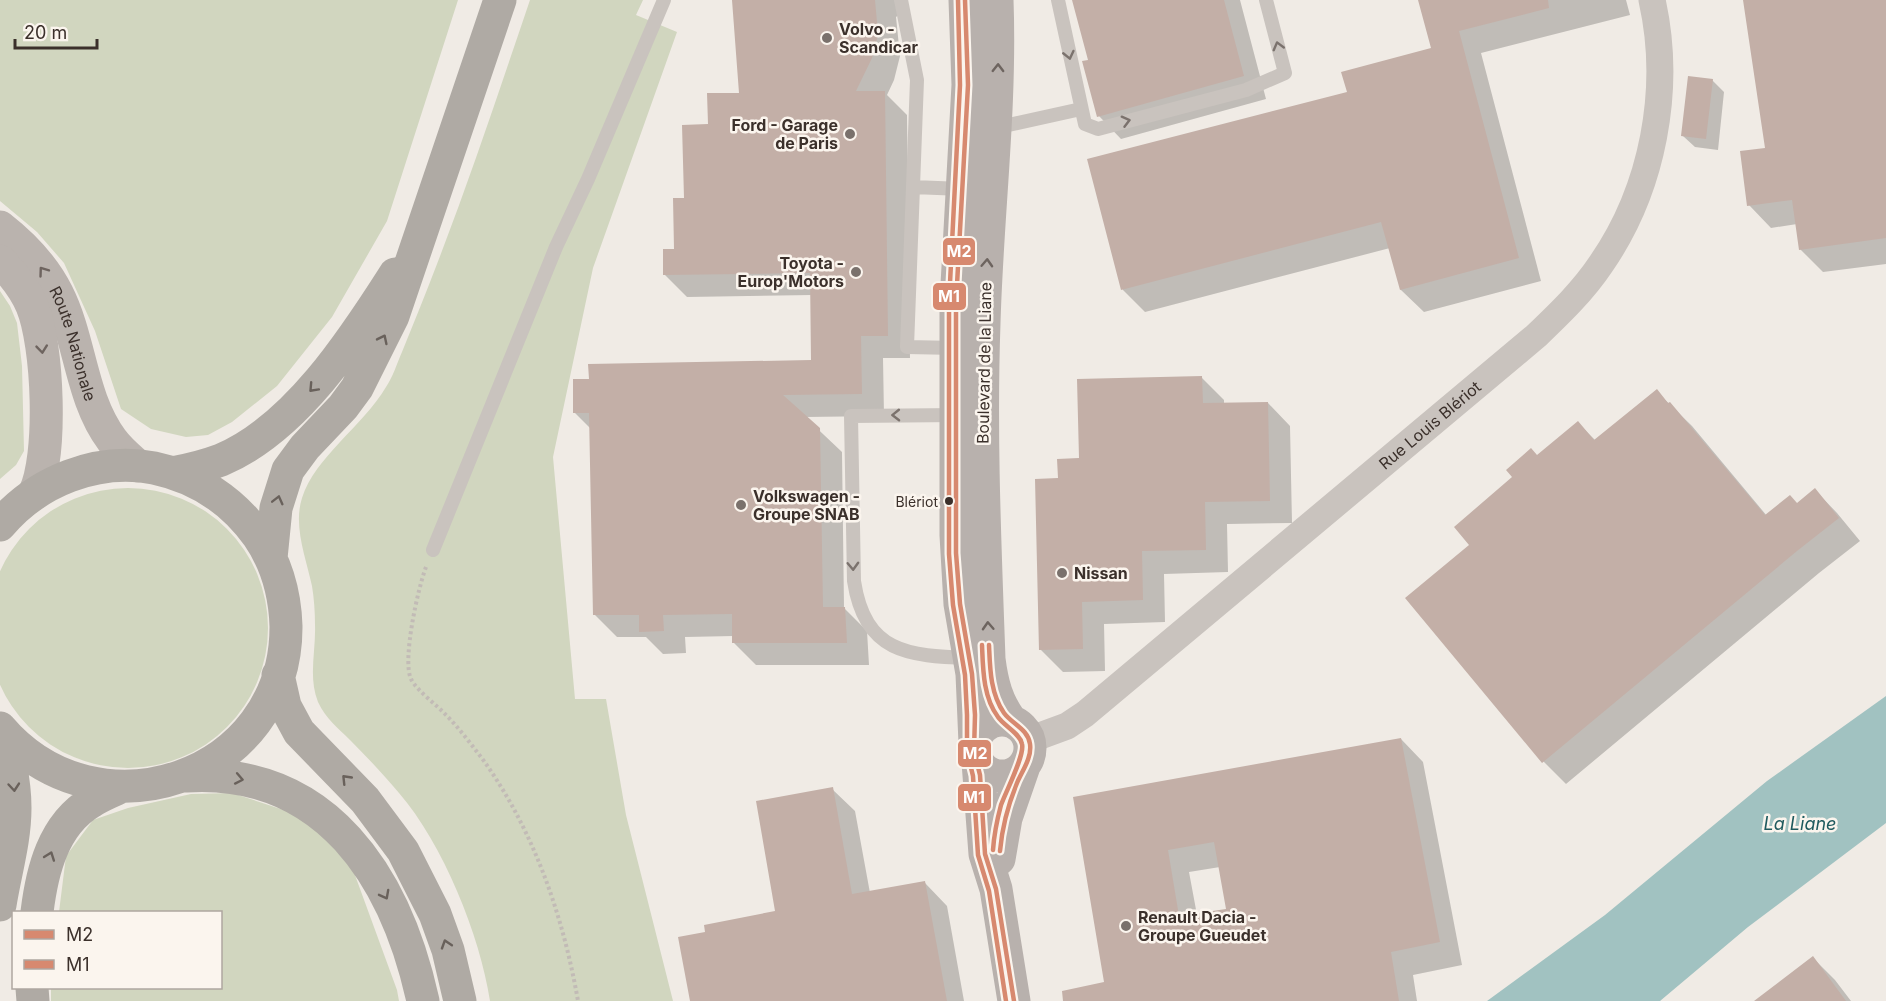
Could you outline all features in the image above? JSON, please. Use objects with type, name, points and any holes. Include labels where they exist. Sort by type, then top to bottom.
[{"type":"highway","points":[[271,558],[276,508],[286,477],[297,457],[343,407],[363,378],[397,306],[499,1]]},
{"type":"highway","points":[[172,473],[206,466],[230,455],[263,433],[302,400],[333,365],[388,284],[425,217]]},
{"type":"highway","points":[[0,525],[34,494],[60,479],[79,472],[108,466],[138,466],[172,473],[207,488],[230,505],[256,533],[271,558],[280,584],[285,612],[285,639],[278,675],[265,706],[245,733],[220,755],[201,768],[181,777],[151,785],[120,787],[87,782],[55,771],[26,753],[1,729]]},
{"type":"highway","points":[[278,675],[285,706],[299,732],[365,800],[403,851],[435,914],[448,950],[460,1001]]},
{"type":"highway","points":[[0,905],[15,808],[14,782],[1,729]]},
{"type":"highway","points":[[181,777],[224,776],[267,786],[306,804],[340,829],[360,852],[389,903],[411,955],[423,1001]]},
{"type":"highway","points":[[37,911],[48,861],[65,825],[90,802],[120,787]]},
{"type":"main road","name":"Boulevard de la Liane","points":[[965,0],[968,85],[984,315],[982,434],[989,659],[995,692],[1022,742],[1003,830],[996,890]]},
{"type":"main road","name":"Boulevard de la Liane","points":[[997,0],[998,73],[995,128],[977,197],[956,348],[956,553],[960,604],[970,658],[974,699],[985,854],[996,890],[1014,1001]]},
{"type":"main road","name":"Route Nationale","points":[[0,227],[32,256],[51,282],[63,306],[91,401],[99,420],[112,441],[138,466]]},
{"type":"main road","name":"Route Nationale","points":[[0,261],[11,272],[27,296],[40,331],[43,356],[45,448],[41,477],[34,494]]},
{"type":"main road","points":[[999,720],[1022,742],[1014,773],[998,776],[987,771],[976,752],[977,735],[988,724],[999,720]]},
{"type":"street","name":"Rue Louis Blériot","points":[[1022,742],[1067,726],[1085,714],[1520,349],[1579,293],[1601,265],[1619,234],[1638,191],[1650,150],[1658,110],[1660,76],[1659,39],[1652,0]]},
{"type":"lane","points":[[433,550],[556,247],[588,179],[664,0]]},
{"type":"lane","points":[[901,0],[916,80],[907,347],[956,348]]},
{"type":"lane","points":[[1058,0],[1085,124],[1098,129],[1246,90],[1285,73],[1266,0]]},
{"type":"lane","points":[[995,128],[1081,109]]},
{"type":"lane","points":[[913,187],[977,197]]},
{"type":"lane","points":[[970,658],[918,655],[892,646],[877,634],[865,619],[856,595],[854,581],[851,416],[955,414],[971,420],[982,434]]},
{"type":"path","points":[[433,550],[424,571],[414,609],[409,659],[412,680],[468,740],[510,803],[539,864],[552,898],[572,966],[578,1001]]},
{"type":"green space","points":[[0,0],[458,0],[387,221],[332,317],[277,386],[232,422],[208,435],[186,437],[151,429],[121,409],[95,331],[64,263],[37,232],[0,201]]},
{"type":"green space","points":[[530,0],[643,0],[636,15],[677,32],[593,268],[553,457],[575,699],[606,699],[626,815],[673,1001],[490,1001],[478,948],[468,920],[457,891],[430,838],[393,786],[325,713],[318,702],[313,683],[315,610],[300,531],[302,498],[317,469],[365,415],[393,374],[462,198]]},
{"type":"green space","points":[[0,291],[17,323],[22,366],[24,451],[16,465],[0,479]]},
{"type":"green space","points":[[114,489],[142,489],[169,494],[194,504],[206,512],[227,529],[252,562],[262,587],[267,614],[265,655],[252,694],[236,717],[217,736],[194,752],[169,762],[142,767],[114,767],[87,762],[62,752],[39,736],[20,717],[4,694],[-1,682],[-1,574],[4,562],[20,539],[39,520],[62,504],[87,494]]},
{"type":"green space","points":[[232,793],[293,813],[348,856],[399,1001],[51,1001],[51,989],[222,989],[222,911],[59,911],[66,856],[93,820],[128,808],[191,794]]},
{"type":"water","name":"La Liane","points":[[1886,696],[1886,823],[1748,927],[1660,1001],[1487,1001],[1605,915],[1767,781]]},
{"type":"building","points":[[732,0],[875,0],[877,39],[872,58],[856,91],[885,91],[888,336],[861,336],[862,394],[783,395],[820,428],[823,607],[845,607],[847,643],[732,643],[732,614],[663,615],[664,631],[639,632],[639,615],[593,615],[589,413],[573,413],[573,379],[589,379],[588,364],[811,360],[810,273],[663,275],[663,249],[674,249],[673,198],[684,198],[682,125],[708,124],[707,93],[739,93]]},
{"type":"building","points":[[1072,0],[1224,0],[1244,76],[1097,117],[1082,61],[1088,60]]},
{"type":"building","points":[[1418,0],[1548,0],[1549,8],[1459,31],[1519,258],[1400,290],[1381,222],[1121,290],[1087,159],[1347,92],[1341,72],[1431,48]]},
{"type":"building","points":[[1743,0],[1886,0],[1886,238],[1799,250],[1792,200],[1747,206],[1740,151],[1765,148]]},
{"type":"building","points":[[1688,76],[1713,79],[1706,139],[1681,136]]},
{"type":"building","points":[[1202,376],[1203,403],[1268,402],[1270,501],[1205,502],[1206,550],[1142,551],[1143,600],[1082,602],[1083,649],[1039,650],[1035,479],[1058,478],[1057,459],[1079,458],[1077,379]]},
{"type":"building","points":[[1657,389],[1765,515],[1790,495],[1797,503],[1815,488],[1839,518],[1542,763],[1405,598],[1469,545],[1454,527],[1512,477],[1506,470],[1531,448],[1537,455],[1578,421],[1594,440]]},
{"type":"building","points":[[1401,738],[1440,942],[1391,952],[1399,1001],[1063,1001],[1062,991],[1104,982],[1073,797]],"holes":[[[1214,842],[1226,909],[1179,916],[1168,850]]]},
{"type":"building","points":[[833,787],[852,894],[925,881],[947,1001],[690,1001],[678,937],[705,932],[704,925],[775,911],[756,801]]},
{"type":"building","points":[[1813,956],[1846,1001],[1754,1001]]},
{"type":"transit line","name":"M1","points":[[958,0],[960,85],[949,303],[949,554],[953,605],[965,675],[967,751],[973,776],[978,855],[989,891],[1006,1001]]},
{"type":"transit line","name":"M2","points":[[965,0],[968,85],[956,303],[956,553],[960,604],[972,674],[975,715],[974,751],[980,775],[985,854],[996,889],[1014,1001]]},
{"type":"transit line","name":"M1","points":[[982,645],[989,701],[998,717],[1018,736],[1022,744],[1018,764],[1001,805],[993,850]]},
{"type":"transit line","name":"M2","points":[[989,645],[992,680],[999,705],[1007,717],[1023,730],[1030,744],[1028,759],[1008,808],[1000,851]]},
{"type":"place","name":"Volvo - Scandicar","points":[[827,38]]},
{"type":"place","name":"Ford - Garage de Paris","points":[[850,134]]},
{"type":"place","name":"Toyota - Europ'Motors","points":[[856,272]]},
{"type":"place","name":"Blériot","points":[[949,501]]},
{"type":"place","name":"Volkswagen - Groupe SNAB","points":[[741,505]]},
{"type":"place","name":"Nissan","points":[[1062,573]]},
{"type":"place","name":"Renault Dacia - Groupe Gueudet","points":[[1126,926]]}]
